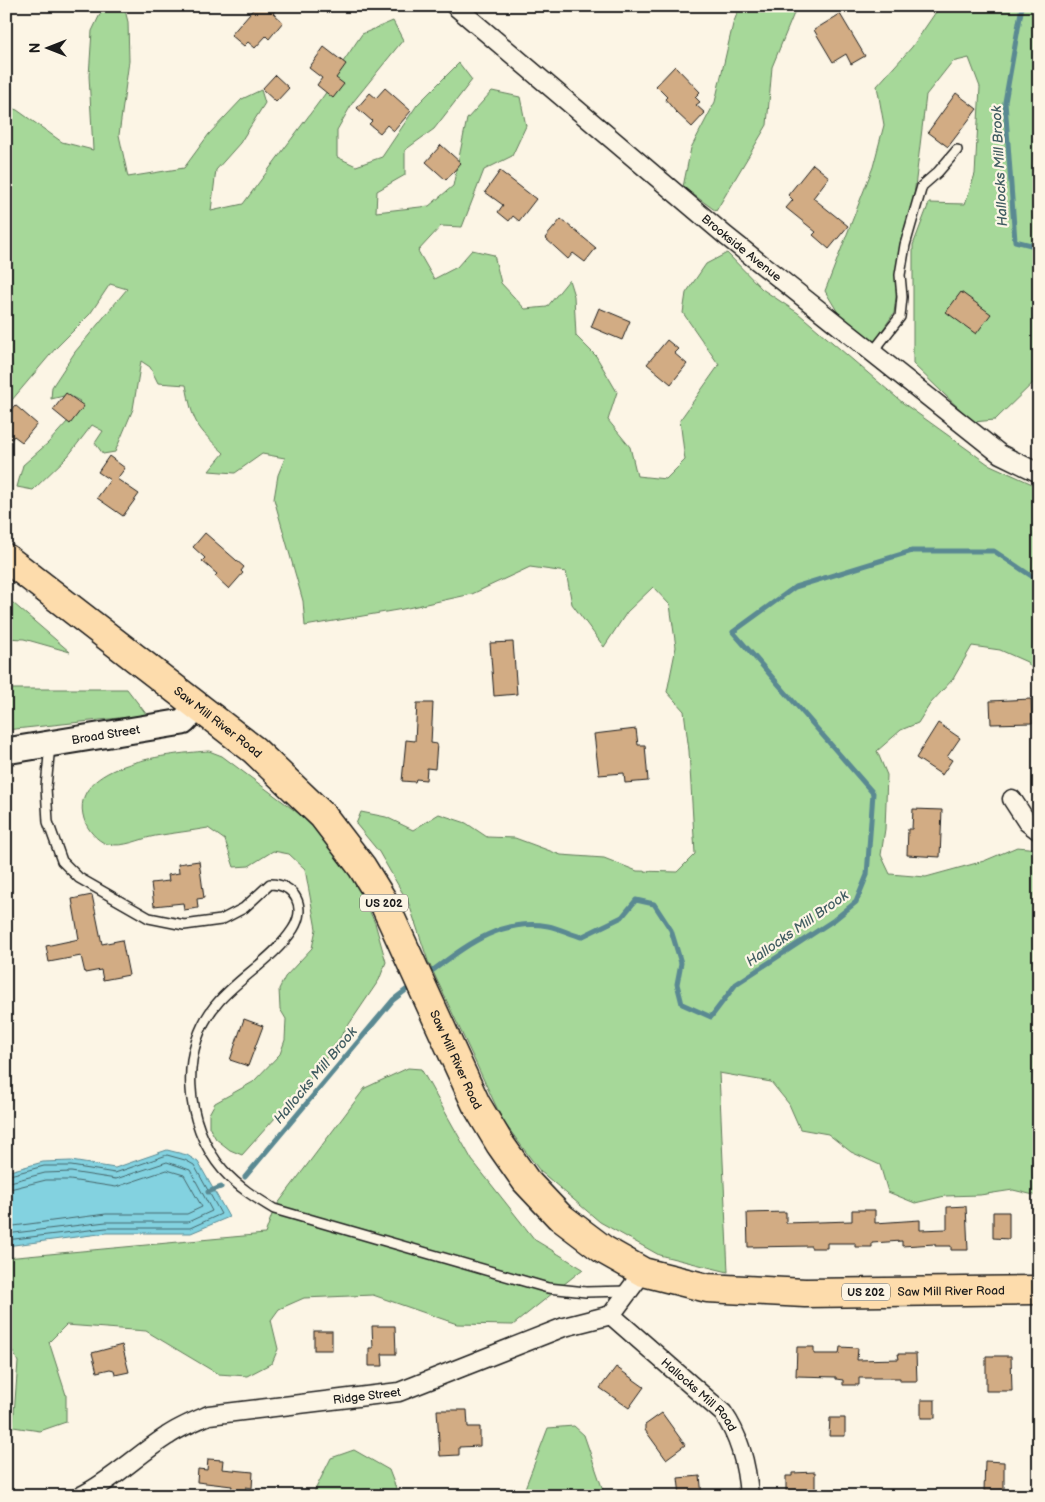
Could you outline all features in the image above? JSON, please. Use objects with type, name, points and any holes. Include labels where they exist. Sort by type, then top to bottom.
[{"type":"highway","name":"Saw Mill River Road","points":[[6,558],[198,706],[282,775],[323,816],[362,867],[383,901],[476,1104],[526,1181],[559,1216],[604,1250],[636,1281],[707,1288],[805,1293],[1039,1290]]},
{"type":"street","name":"Brookside Avenue","points":[[455,6],[726,236],[872,353],[1000,454],[1039,473]]},
{"type":"street","name":"Broad Street","points":[[6,751],[183,722],[198,706]]},
{"type":"street","points":[[1012,799],[1027,822],[1039,831]]},
{"type":"street","points":[[611,1315],[636,1281]]},
{"type":"street","name":"Ridge Street","points":[[81,1496],[104,1485],[166,1436],[185,1425],[209,1415],[399,1392],[564,1328],[611,1315]]},
{"type":"street","name":"Hallocks Mill Road","points":[[611,1315],[723,1412],[739,1442],[745,1464],[749,1496]]},
{"type":"lane","points":[[872,353],[900,317],[902,297],[900,275],[905,245],[922,186],[938,172],[957,150]]},
{"type":"lane","points":[[50,745],[46,787],[48,822],[62,861],[79,878],[149,918],[184,925],[221,920],[244,908],[270,884],[282,884],[295,893],[299,909],[294,927],[276,949],[219,1000],[199,1033],[190,1066],[191,1102],[203,1139],[226,1173],[243,1189],[274,1209],[548,1288],[586,1292],[636,1281]]},
{"type":"green space","points":[[107,6],[124,6],[128,22],[129,61],[119,135],[128,177],[184,168],[209,134],[242,99],[261,90],[265,103],[240,143],[216,170],[211,211],[243,204],[325,94],[362,34],[393,21],[403,40],[353,102],[337,130],[337,157],[356,166],[382,157],[417,105],[459,63],[472,80],[434,129],[405,150],[405,175],[377,191],[376,212],[429,206],[453,186],[467,119],[492,91],[520,97],[526,126],[512,156],[484,170],[462,227],[441,226],[418,251],[434,279],[457,267],[472,250],[494,255],[501,283],[525,309],[547,307],[569,280],[574,296],[576,336],[596,356],[617,392],[608,420],[630,447],[637,476],[666,479],[685,460],[680,420],[719,365],[683,313],[686,293],[706,264],[727,253],[762,289],[798,313],[903,403],[988,464],[1039,487],[1039,678],[1027,662],[1000,650],[972,646],[953,679],[930,704],[918,723],[901,730],[877,751],[887,775],[885,829],[881,855],[890,874],[926,877],[984,861],[1017,847],[1039,849],[1038,1196],[1013,1190],[980,1195],[945,1196],[915,1203],[888,1192],[880,1165],[851,1152],[828,1134],[800,1129],[789,1104],[771,1082],[719,1073],[728,1272],[659,1255],[600,1222],[540,1171],[503,1121],[428,961],[409,904],[379,852],[356,824],[361,812],[386,817],[413,830],[439,814],[466,823],[487,837],[515,838],[561,855],[604,858],[637,871],[677,872],[695,854],[689,751],[684,711],[667,692],[676,647],[670,605],[653,587],[627,612],[604,647],[572,604],[566,572],[530,567],[472,594],[403,609],[305,626],[303,601],[274,499],[278,475],[285,458],[262,454],[235,473],[209,471],[224,453],[207,437],[197,424],[186,385],[158,383],[150,367],[141,361],[133,409],[115,452],[103,454],[95,443],[103,431],[92,425],[68,456],[33,490],[17,487],[23,465],[48,443],[68,421],[80,401],[68,395],[51,399],[52,387],[75,352],[127,289],[110,284],[90,314],[55,349],[6,407],[6,106],[17,110],[62,142],[93,150],[89,76],[92,31],[103,8]]},
{"type":"green space","points":[[740,6],[797,6],[772,67],[767,125],[716,211],[683,187],[691,148],[715,102],[733,24]]},
{"type":"green space","points":[[940,6],[1039,6],[1039,377],[995,420],[973,422],[913,364],[913,245],[929,203],[965,204],[975,174],[980,87],[969,58],[952,62],[926,95],[914,196],[903,241],[894,313],[872,346],[843,321],[825,291],[873,167],[884,125],[877,86],[912,47]]},
{"type":"green space","points":[[6,597],[70,652],[24,639],[6,638]]},
{"type":"green space","points":[[6,689],[127,689],[147,715],[6,730]]},
{"type":"green space","points":[[209,751],[222,756],[310,822],[355,879],[375,923],[386,962],[379,980],[318,1070],[242,1155],[230,1150],[216,1139],[209,1127],[209,1114],[215,1103],[253,1082],[280,1054],[285,1040],[286,1019],[280,1009],[279,989],[285,977],[312,948],[316,929],[305,869],[289,854],[273,851],[249,866],[234,867],[225,840],[208,828],[155,836],[119,845],[107,844],[93,834],[87,827],[84,819],[83,800],[92,785],[107,773],[150,759]]},
{"type":"green space","points":[[408,1068],[421,1069],[472,1160],[535,1240],[583,1269],[513,1325],[457,1324],[373,1295],[304,1298],[279,1309],[271,1320],[278,1349],[272,1363],[247,1376],[218,1374],[146,1331],[66,1325],[49,1342],[66,1395],[66,1422],[40,1431],[13,1427],[18,1362],[13,1351],[6,1347],[6,1258],[265,1234],[274,1209],[365,1088]]},
{"type":"green space","points":[[574,1426],[584,1435],[605,1496],[522,1496],[548,1428]]},
{"type":"green space","points":[[354,1450],[389,1470],[399,1496],[312,1496],[331,1458]]},
{"type":"water","points":[[167,1150],[187,1155],[198,1162],[229,1217],[191,1233],[107,1233],[6,1246],[6,1172],[43,1162],[71,1161],[115,1168]]},
{"type":"building","points":[[256,6],[279,6],[273,13],[283,22],[269,39],[266,36],[255,48],[248,42],[244,46],[231,35]]},
{"type":"building","points":[[840,14],[865,56],[851,64],[846,54],[833,62],[814,30]]},
{"type":"building","points":[[324,47],[346,64],[336,78],[344,84],[333,98],[317,85],[322,78],[309,68]]},
{"type":"building","points":[[675,66],[700,92],[695,97],[700,102],[696,105],[705,113],[692,127],[676,112],[665,99],[667,97],[656,86]]},
{"type":"building","points":[[275,75],[289,88],[276,102],[262,89]]},
{"type":"building","points":[[385,88],[411,111],[394,131],[387,125],[380,133],[369,124],[372,121],[357,108],[370,93],[376,98]]},
{"type":"building","points":[[956,93],[977,109],[948,147],[928,132]]},
{"type":"building","points":[[441,145],[461,163],[446,180],[426,162]]},
{"type":"building","points":[[813,164],[829,177],[813,198],[848,226],[829,249],[813,235],[816,232],[786,208],[793,200],[788,195]]},
{"type":"building","points":[[500,171],[536,199],[519,221],[513,216],[509,221],[498,212],[503,205],[485,192]]},
{"type":"building","points":[[561,219],[596,248],[585,262],[573,253],[568,259],[545,238]]},
{"type":"building","points":[[961,292],[991,314],[976,334],[946,312]]},
{"type":"building","points":[[599,308],[630,321],[622,340],[591,327]]},
{"type":"building","points":[[667,340],[678,349],[674,353],[687,364],[671,384],[647,364]]},
{"type":"building","points":[[66,393],[84,406],[70,424],[53,410]]},
{"type":"building","points":[[15,405],[37,424],[22,442],[14,436],[6,445],[6,415]]},
{"type":"building","points":[[109,456],[125,468],[117,479],[139,494],[123,516],[97,498],[110,480],[98,472]]},
{"type":"building","points":[[205,533],[244,567],[241,571],[243,573],[229,589],[215,576],[217,574],[202,561],[205,558],[193,547]]},
{"type":"building","points":[[513,642],[517,694],[494,696],[490,643]]},
{"type":"building","points":[[1031,699],[1032,723],[991,724],[990,701]]},
{"type":"building","points":[[417,703],[433,703],[431,743],[437,744],[435,769],[427,768],[426,780],[416,779],[415,782],[402,781],[406,740],[415,741]]},
{"type":"building","points":[[938,723],[960,738],[947,757],[952,760],[942,775],[916,758]]},
{"type":"building","points":[[636,729],[638,745],[645,745],[648,781],[625,783],[624,773],[599,775],[594,734]]},
{"type":"building","points":[[913,809],[942,810],[940,857],[907,855],[908,829],[912,829]]},
{"type":"building","points":[[199,861],[204,898],[197,899],[198,908],[184,910],[183,903],[154,906],[151,883],[169,881],[168,875],[179,873],[178,864]]},
{"type":"building","points":[[92,895],[102,944],[122,940],[129,975],[103,980],[101,970],[85,973],[81,956],[49,962],[46,946],[79,939],[72,899]]},
{"type":"building","points":[[244,1019],[263,1026],[248,1066],[230,1060]]},
{"type":"building","points":[[966,1206],[968,1250],[951,1250],[951,1246],[935,1246],[935,1244],[902,1246],[902,1241],[872,1243],[872,1247],[855,1247],[855,1243],[827,1243],[827,1248],[811,1248],[811,1246],[748,1247],[747,1213],[786,1212],[786,1223],[852,1221],[852,1210],[875,1210],[875,1223],[920,1220],[920,1230],[947,1229],[947,1207]]},
{"type":"building","points":[[993,1212],[1009,1212],[1009,1239],[993,1238]]},
{"type":"building","points":[[372,1326],[395,1326],[396,1354],[382,1354],[383,1366],[369,1366],[369,1348],[373,1348]]},
{"type":"building","points":[[314,1331],[332,1331],[332,1350],[314,1350]]},
{"type":"building","points":[[122,1345],[129,1372],[115,1375],[114,1370],[110,1369],[97,1372],[92,1353]]},
{"type":"building","points":[[797,1347],[814,1347],[814,1354],[839,1354],[840,1347],[858,1348],[857,1360],[899,1359],[898,1354],[916,1354],[917,1381],[900,1381],[900,1378],[859,1378],[859,1385],[843,1385],[843,1380],[836,1379],[836,1377],[796,1376]]},
{"type":"building","points":[[986,1356],[1011,1356],[1012,1391],[986,1391]]},
{"type":"building","points":[[616,1367],[644,1387],[629,1408],[600,1388]]},
{"type":"building","points":[[921,1400],[935,1400],[935,1418],[921,1418]]},
{"type":"building","points":[[437,1410],[467,1410],[468,1427],[480,1427],[480,1446],[459,1447],[459,1455],[440,1456]]},
{"type":"building","points":[[662,1413],[685,1445],[666,1459],[645,1430],[645,1425]]},
{"type":"building","points":[[830,1418],[845,1418],[845,1436],[829,1436]]},
{"type":"building","points":[[208,1459],[223,1460],[222,1469],[253,1472],[252,1488],[246,1487],[245,1492],[231,1490],[232,1486],[197,1482],[198,1469],[207,1470]]},
{"type":"building","points":[[985,1461],[1004,1462],[1004,1491],[984,1491]]},
{"type":"building","points":[[815,1472],[815,1490],[786,1491],[786,1476],[792,1476],[792,1473]]},
{"type":"building","points":[[700,1476],[702,1496],[680,1496],[678,1478]]},
{"type":"waterway","name":"Hallocks Mill Brook","points":[[1022,6],[1005,102],[1015,241],[1039,247]]},
{"type":"waterway","name":"Hallocks Mill Brook","points":[[432,971],[472,943],[500,930],[515,926],[548,926],[581,937],[622,917],[636,900],[654,904],[671,930],[681,963],[677,984],[682,1004],[711,1017],[736,984],[834,920],[856,902],[867,875],[873,793],[733,632],[795,587],[912,551],[994,551],[1039,581]]},
{"type":"waterway","name":"Hallocks Mill Brook","points":[[245,1177],[393,1000],[406,990]]},
{"type":"waterway","name":"Hallocks Mill Brook","points":[[208,1192],[221,1187]]}]
